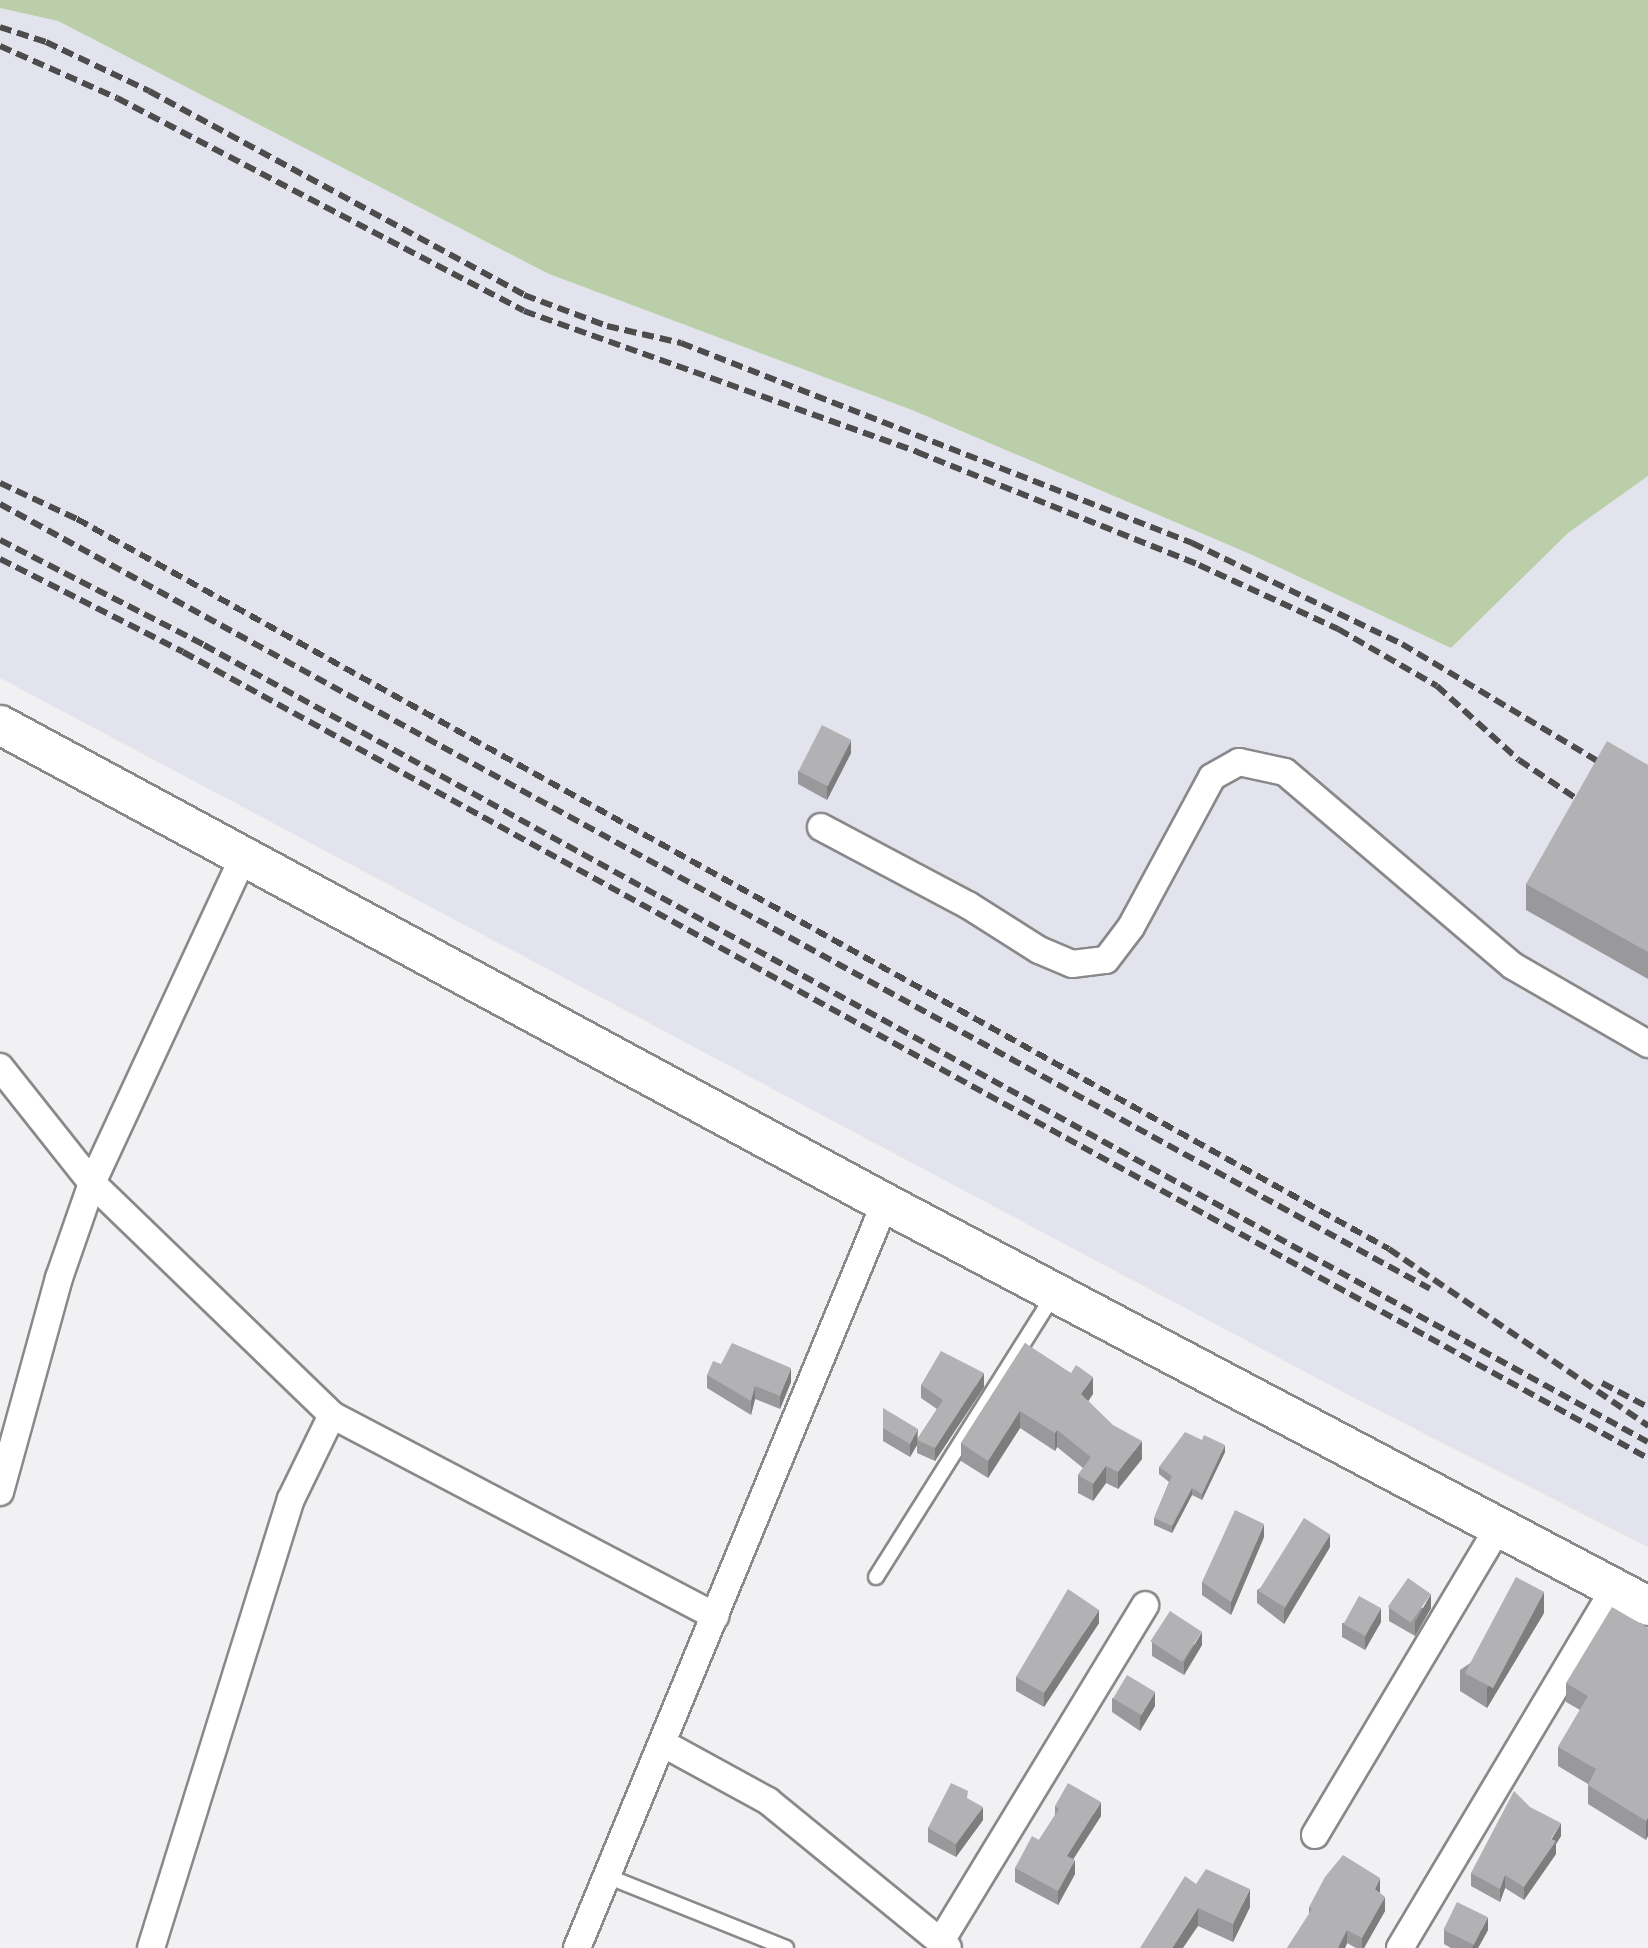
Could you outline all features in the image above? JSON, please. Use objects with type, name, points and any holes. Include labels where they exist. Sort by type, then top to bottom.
[{"type":"main road","points":[[0,725],[885,1203],[1648,1606]]},
{"type":"street","points":[[821,827],[968,905],[1039,950],[1072,964],[1106,960],[1131,927],[1212,777],[1239,762],[1285,772],[1513,966],[1648,1044]]},
{"type":"street","points":[[0,1492],[92,1183],[243,858]]},
{"type":"street","points":[[0,1067],[92,1183],[332,1415],[715,1616]]},
{"type":"street","points":[[577,1948],[664,1744],[885,1203]]},
{"type":"street","points":[[151,1948],[291,1499],[332,1415]]},
{"type":"street","points":[[1315,1835],[1498,1528]]},
{"type":"street","points":[[1400,1948],[1615,1588]]},
{"type":"street","points":[[664,1744],[768,1801],[945,1944],[1145,1605]]},
{"type":"lane","points":[[876,1577],[1056,1292]]},
{"type":"lane","points":[[607,1876],[786,1948]]},
{"type":"shaded area","points":[[0,8],[58,21],[549,274],[912,410],[1250,554],[1451,648],[1568,533],[1648,476],[1648,1547],[1358,1400],[0,678]]},
{"type":"green space","points":[[0,0],[1648,0],[1648,476],[1568,533],[1451,648],[1250,554],[912,410],[549,274],[58,21],[0,8]]},
{"type":"building","points":[[822,725],[851,740],[828,786],[798,771]]},
{"type":"building","points":[[1607,741],[1648,765],[1648,952],[1526,884]]},
{"type":"building","points":[[732,1343],[791,1368],[780,1396],[755,1386],[751,1401],[707,1375],[713,1361],[721,1364]]},
{"type":"building","points":[[1025,1343],[1071,1373],[1076,1365],[1093,1377],[1081,1394],[1113,1425],[1142,1441],[1118,1472],[1106,1466],[1093,1484],[1078,1475],[1091,1457],[1057,1430],[1055,1433],[1020,1411],[988,1461],[961,1443]]},
{"type":"building","points":[[941,1351],[984,1373],[935,1448],[917,1440],[943,1400],[921,1385]]},
{"type":"building","points":[[883,1408],[918,1429],[910,1444],[883,1428]]},
{"type":"building","points":[[1185,1432],[1202,1440],[1204,1435],[1225,1445],[1202,1494],[1192,1488],[1172,1526],[1154,1518],[1172,1476],[1159,1467]]},
{"type":"building","points":[[1235,1510],[1264,1524],[1231,1602],[1202,1582]]},
{"type":"building","points":[[1304,1518],[1330,1534],[1285,1607],[1258,1591]]},
{"type":"building","points":[[1516,1577],[1544,1592],[1493,1688],[1465,1673]]},
{"type":"building","points":[[1408,1578],[1431,1594],[1411,1623],[1388,1607]]},
{"type":"building","points":[[1068,1589],[1099,1610],[1044,1693],[1016,1677]]},
{"type":"building","points":[[1359,1596],[1381,1608],[1365,1636],[1343,1624]]},
{"type":"building","points":[[1612,1607],[1648,1628],[1646,1821],[1588,1785],[1596,1769],[1558,1747],[1588,1696],[1566,1683]]},
{"type":"building","points":[[1170,1611],[1202,1632],[1182,1662],[1150,1641]]},
{"type":"building","points":[[1127,1675],[1155,1692],[1141,1715],[1113,1698]]},
{"type":"building","points":[[951,1783],[968,1791],[967,1798],[983,1807],[956,1844],[928,1828]]},
{"type":"building","points":[[1068,1783],[1101,1802],[1067,1856],[1075,1860],[1058,1891],[1015,1868],[1032,1836],[1039,1840],[1059,1809],[1055,1806]]},
{"type":"building","points":[[1514,1791],[1530,1807],[1561,1823],[1551,1839],[1556,1841],[1524,1887],[1505,1875],[1500,1889],[1471,1873]]},
{"type":"building","points":[[1343,1855],[1380,1878],[1375,1889],[1385,1897],[1362,1938],[1347,1930],[1338,1948],[1287,1948],[1312,1909],[1309,1907],[1325,1877]]},
{"type":"building","points":[[1206,1869],[1250,1889],[1233,1924],[1198,1908],[1172,1948],[1140,1948],[1185,1876],[1196,1884]]},
{"type":"building","points":[[1457,1902],[1488,1917],[1474,1945],[1443,1930]]},
{"type":"railway","points":[[0,27],[46,42],[149,91],[524,295],[607,326],[681,343],[1192,543],[1402,644],[1648,791]]},
{"type":"railway","points":[[0,46],[117,98],[524,311],[917,452],[1199,565],[1338,629],[1437,686],[1519,760],[1592,809]]},
{"type":"railway","points":[[0,483],[77,519],[1389,1249],[1648,1426]]},
{"type":"railway","points":[[0,504],[1430,1289]]},
{"type":"railway","points":[[0,540],[204,645],[1648,1442]]},
{"type":"railway","points":[[0,559],[183,652],[1648,1458]]},
{"type":"railway","points":[[1602,1383],[1648,1407]]}]
